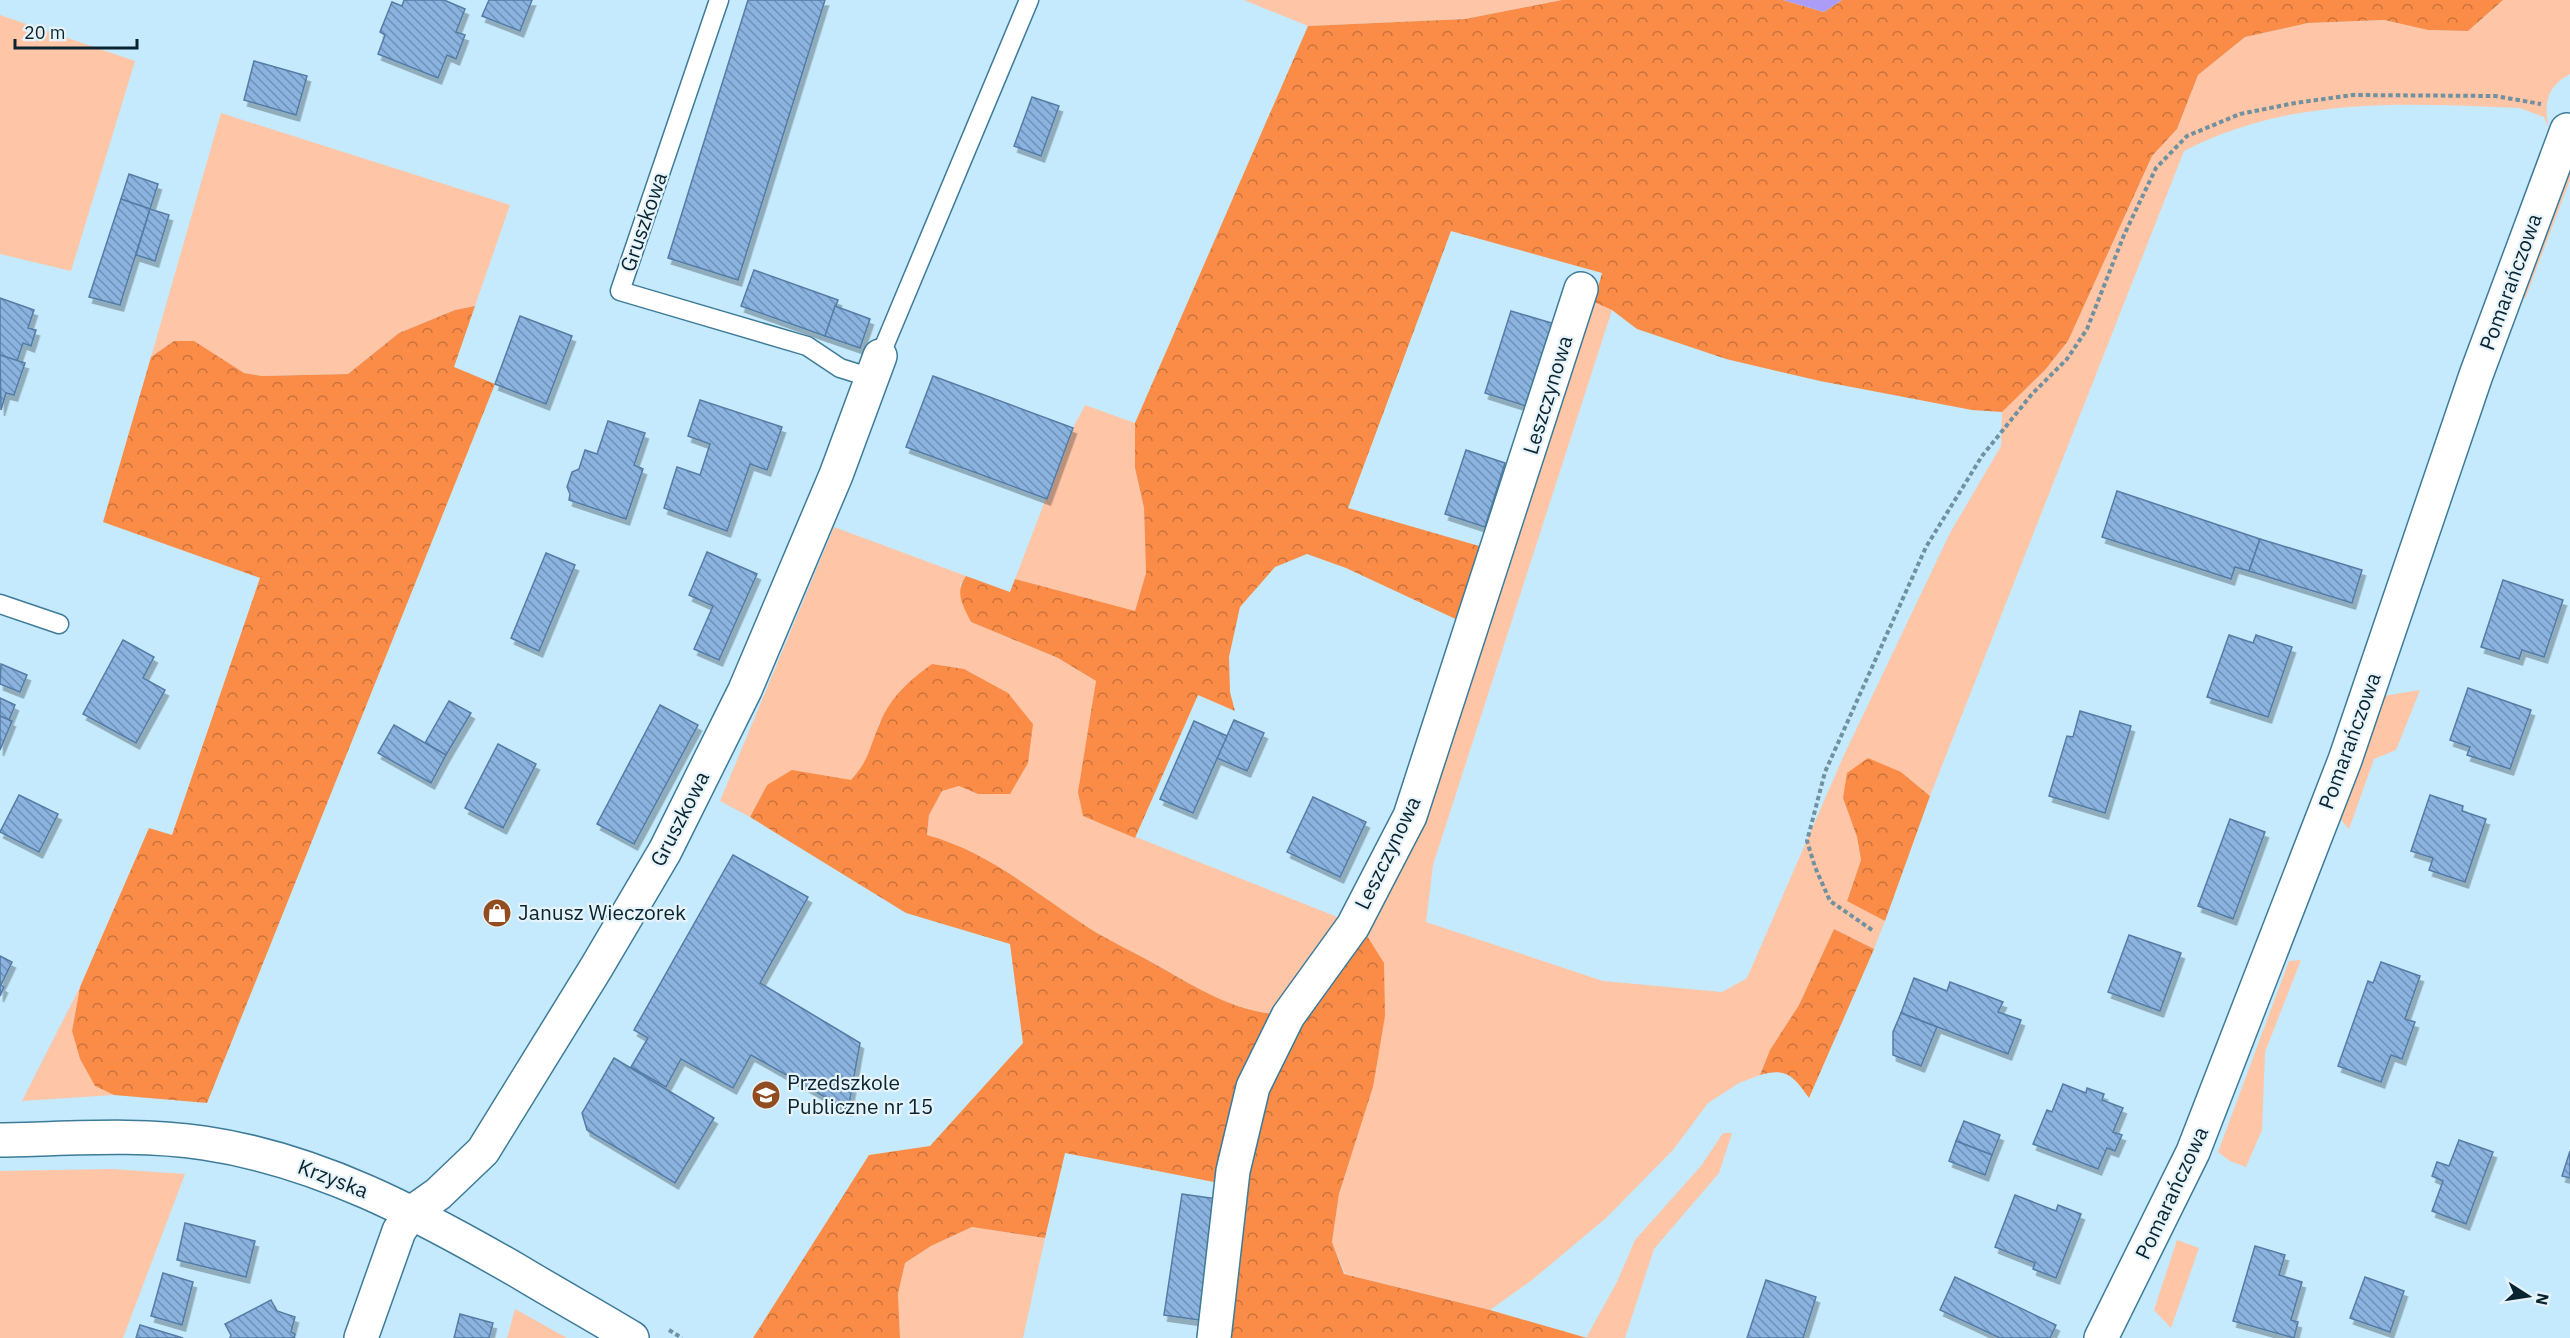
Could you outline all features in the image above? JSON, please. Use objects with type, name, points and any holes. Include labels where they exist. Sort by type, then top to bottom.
[{"type":"street","name":"Pomarańczowa","points":[[2101,1338],[2193,1152],[2324,815],[2476,375],[2558,117]]},
{"type":"street","name":"Leszczynowa","points":[[1214,1338],[1233,1171],[1253,1086],[1288,1016],[1353,926],[1410,816],[1581,289]]},
{"type":"street","name":"Gruszkowa","points":[[411,1213],[438,1194],[483,1151],[665,851],[745,690],[836,475],[876,367]]},
{"type":"street","name":"Krzyska","points":[[0,1140],[160,1138],[240,1149],[313,1169],[356,1185],[470,1244],[628,1337]]},
{"type":"street","points":[[361,1338],[399,1231],[411,1213]]},
{"type":"lane","name":"Gruszkowa","points":[[719,0],[620,291],[807,346],[840,368],[876,367]]},
{"type":"lane","points":[[876,367],[1029,0]]},
{"type":"lane","points":[[0,604],[59,624]]},
{"type":"path","points":[[1872,930],[1830,901],[1815,867],[1807,841],[1825,772],[1926,547],[1982,456],[2032,394],[2067,359],[2087,329],[2124,235],[2156,168],[2187,136],[2240,114],[2353,95],[2495,96],[2558,117]]},
{"type":"shaded area","points":[[1244,0],[1562,0],[1465,19],[1308,26]]},
{"type":"shaded area","points":[[1783,0],[1842,0],[1824,12]]},
{"type":"shaded area","points":[[2503,0],[2570,0],[2570,74],[2556,84],[2549,97],[2547,119],[2549,128],[2544,117],[2520,108],[2434,105],[2349,107],[2265,120],[2224,133],[2184,151],[1930,796],[1901,772],[1843,798],[1857,837],[1861,860],[1847,900],[1885,921],[1874,949],[1834,929],[1799,1005],[1770,1050],[1760,1075],[1739,1083],[1708,1103],[1673,1150],[1606,1218],[1532,1280],[1490,1310],[1345,1274],[1332,1242],[1339,1194],[1373,1087],[1362,928],[1594,302],[1612,310],[1433,865],[1426,922],[1603,981],[1722,992],[1747,978],[1844,755],[1950,533],[2001,446],[2002,412],[2045,370],[2068,341],[2152,156],[2177,129],[2198,75],[2245,37],[2308,23],[2384,20],[2428,30],[2468,31]]},
{"type":"shaded area","points":[[0,15],[135,61],[71,271],[0,254]]},
{"type":"shaded area","points":[[221,113],[510,205],[475,306],[455,310],[399,333],[348,374],[262,376],[244,373],[221,360],[174,341],[151,357]]},
{"type":"shaded area","points":[[2570,148],[2570,180],[2525,299],[2518,288]]},
{"type":"shaded area","points":[[1085,405],[1135,423],[1135,468],[1144,508],[1146,573],[1135,612],[1015,579],[1073,428]]},
{"type":"shaded area","points":[[834,527],[966,576],[960,585],[971,622],[1058,658],[1096,681],[1083,816],[1345,920],[1275,1014],[1232,1004],[1205,992],[1098,934],[992,863],[950,843],[927,836],[929,815],[942,791],[959,786],[978,794],[880,721],[866,765],[851,781],[824,776],[767,785],[750,817],[720,801]]},
{"type":"shaded area","points":[[2420,690],[2396,750],[2374,759],[2349,829],[2341,820],[2383,696]]},
{"type":"shaded area","points":[[2301,960],[2265,1052],[2262,1130],[2246,1167],[2230,1161],[2218,1152],[2289,961]]},
{"type":"shaded area","points":[[80,987],[72,1031],[80,1059],[95,1086],[114,1095],[22,1101]]},
{"type":"shaded area","points":[[1723,1133],[1732,1133],[1719,1173],[1654,1249],[1625,1338],[1586,1338],[1617,1282],[1635,1240],[1701,1166]]},
{"type":"shaded area","points":[[112,1169],[185,1174],[123,1338],[0,1338],[0,1171]]},
{"type":"shaded area","points":[[972,1227],[1045,1238],[1023,1338],[900,1338],[898,1294],[905,1263],[931,1246]]},
{"type":"shaded area","points":[[2177,1240],[2199,1248],[2171,1328],[2154,1310]]},
{"type":"shaded area","points":[[515,1309],[567,1338],[507,1338]]},
{"type":"green space","points":[[1562,0],[1783,0],[1824,12],[1842,0],[2503,0],[2468,31],[2428,30],[2384,20],[2308,23],[2245,37],[2198,75],[2177,129],[2152,156],[2068,341],[2045,370],[2002,412],[1972,410],[1820,381],[1726,359],[1637,329],[1612,310],[1594,302],[1602,273],[1451,231],[1348,508],[1486,548],[1462,622],[1346,568],[1307,554],[1275,567],[1240,607],[1229,657],[1230,692],[1235,711],[1198,695],[1135,838],[1083,816],[1078,792],[1096,681],[1058,658],[971,622],[961,599],[962,582],[966,576],[1010,592],[1015,579],[1135,611],[1146,573],[1144,508],[1135,468],[1135,423],[1308,26],[1465,19]]},
{"type":"green space","points":[[475,306],[454,367],[495,384],[207,1103],[114,1095],[95,1086],[80,1059],[72,1031],[80,987],[149,828],[172,835],[260,578],[103,522],[151,357],[174,341],[194,341],[244,373],[262,376],[348,374],[399,333],[455,310]]},
{"type":"green space","points":[[932,664],[964,669],[1008,693],[1033,724],[1028,763],[1010,794],[978,794],[959,786],[942,791],[929,815],[927,835],[950,842],[992,863],[1098,933],[1203,991],[1244,1008],[1275,1014],[1219,1183],[1065,1153],[1045,1238],[972,1227],[931,1246],[905,1263],[898,1294],[900,1338],[753,1338],[869,1155],[930,1146],[1023,1043],[1010,944],[906,913],[750,817],[767,785],[792,770],[851,780],[866,759],[884,713],[895,697]]},
{"type":"green space","points":[[1868,758],[1901,772],[1930,796],[1885,921],[1847,901],[1861,860],[1857,837],[1843,798],[1847,773]]},
{"type":"green space","points":[[1362,928],[1384,963],[1385,1016],[1373,1087],[1339,1194],[1332,1242],[1344,1274],[1490,1310],[1587,1338],[1226,1338],[1244,1168],[1264,1091],[1312,999]]},
{"type":"green space","points":[[1834,929],[1874,949],[1809,1098],[1794,1079],[1783,1073],[1760,1075],[1770,1050],[1799,1005]]},
{"type":"building","points":[[404,0],[444,0],[465,9],[456,32],[465,35],[456,59],[447,55],[438,78],[378,54],[385,35],[380,32],[392,2],[402,6]]},
{"type":"building","points":[[489,0],[532,0],[520,31],[482,16]]},
{"type":"building","points":[[748,0],[825,0],[738,280],[668,258]]},
{"type":"building","points":[[254,61],[307,76],[296,115],[244,100]]},
{"type":"building","points":[[1032,97],[1059,106],[1041,156],[1014,146]]},
{"type":"building","points":[[129,174],[158,184],[150,209],[121,199]]},
{"type":"building","points":[[121,199],[150,209],[120,305],[89,297]]},
{"type":"building","points":[[150,209],[169,215],[155,261],[136,255]]},
{"type":"building","points":[[754,270],[838,300],[825,336],[741,306]]},
{"type":"building","points":[[0,298],[34,310],[28,328],[36,330],[31,346],[23,343],[17,361],[0,355]]},
{"type":"building","points":[[835,306],[870,319],[860,348],[825,336]]},
{"type":"building","points":[[1511,311],[1555,324],[1526,406],[1485,393]]},
{"type":"building","points":[[520,316],[572,336],[546,404],[495,384]]},
{"type":"building","points":[[0,355],[25,363],[14,395],[6,393],[1,410]]},
{"type":"building","points":[[933,376],[1073,428],[1047,499],[906,447]]},
{"type":"building","points":[[700,400],[782,427],[767,470],[750,464],[727,531],[664,508],[677,467],[700,475],[710,444],[688,436]]},
{"type":"building","points":[[608,421],[645,433],[634,465],[643,469],[626,519],[569,500],[570,494],[567,487],[572,472],[579,469],[585,450],[597,454]]},
{"type":"building","points":[[1466,450],[1505,463],[1485,527],[1445,514]]},
{"type":"building","points":[[2117,491],[2260,539],[2249,571],[2235,567],[2231,579],[2102,537]]},
{"type":"building","points":[[2260,539],[2362,570],[2352,603],[2249,571]]},
{"type":"building","points":[[707,552],[757,574],[719,660],[694,649],[713,606],[689,595]]},
{"type":"building","points":[[546,553],[575,565],[539,651],[511,638]]},
{"type":"building","points":[[2503,580],[2563,600],[2544,657],[2522,650],[2519,659],[2481,647]]},
{"type":"building","points":[[2229,635],[2253,643],[2256,635],[2292,647],[2268,717],[2207,697]]},
{"type":"building","points":[[123,640],[154,657],[143,678],[165,690],[136,743],[83,714]]},
{"type":"building","points":[[1,664],[27,675],[20,692],[0,684]]},
{"type":"building","points":[[2468,688],[2531,710],[2510,769],[2467,755],[2470,747],[2450,740]]},
{"type":"building","points":[[0,698],[15,705],[9,720],[0,716]]},
{"type":"building","points":[[449,701],[471,713],[446,755],[425,743]]},
{"type":"building","points":[[660,705],[698,725],[634,844],[597,824]]},
{"type":"building","points":[[2080,711],[2131,726],[2105,813],[2049,796],[2067,736],[2073,737]]},
{"type":"building","points":[[0,716],[12,721],[0,750]]},
{"type":"building","points":[[1234,720],[1264,733],[1247,771],[1217,758]]},
{"type":"building","points":[[1194,721],[1227,736],[1193,813],[1160,799]]},
{"type":"building","points":[[394,725],[446,755],[431,783],[378,753]]},
{"type":"building","points":[[498,744],[536,764],[503,828],[465,808]]},
{"type":"building","points":[[19,795],[58,814],[39,852],[0,832]]},
{"type":"building","points":[[2430,795],[2463,806],[2462,811],[2486,819],[2465,882],[2429,870],[2433,858],[2411,851]]},
{"type":"building","points":[[1313,797],[1366,822],[1340,877],[1287,852]]},
{"type":"building","points":[[2230,819],[2265,832],[2233,919],[2198,906]]},
{"type":"building","points":[[733,855],[808,897],[760,983],[860,1043],[848,1110],[751,1055],[733,1088],[681,1059],[666,1087],[631,1067],[648,1038],[634,1030]]},
{"type":"building","points":[[2129,935],[2181,953],[2160,1011],[2108,992]]},
{"type":"building","points":[[0,956],[12,962],[1,985],[4,987],[0,996]]},
{"type":"building","points":[[2381,962],[2420,976],[2405,1019],[2415,1022],[2402,1059],[2391,1055],[2381,1082],[2338,1066],[2368,981],[2373,983]]},
{"type":"building","points":[[1914,978],[1947,991],[1950,982],[2003,1002],[1998,1012],[2021,1020],[2008,1054],[1901,1013]]},
{"type":"building","points":[[1901,1013],[1937,1027],[1921,1066],[1893,1055],[1893,1032]]},
{"type":"building","points":[[614,1058],[714,1118],[675,1183],[587,1130],[582,1113]]},
{"type":"building","points":[[2063,1084],[2086,1093],[2087,1088],[2104,1094],[2102,1100],[2123,1108],[2113,1132],[2122,1135],[2115,1151],[2107,1148],[2098,1169],[2033,1144],[2047,1110],[2052,1112]]},
{"type":"building","points":[[1964,1121],[2000,1135],[1992,1155],[1956,1141]]},
{"type":"building","points":[[2459,1140],[2493,1152],[2466,1224],[2432,1211],[2443,1181],[2432,1176],[2437,1162],[2449,1166]]},
{"type":"building","points":[[1956,1141],[1992,1155],[1985,1175],[1949,1161]]},
{"type":"building","points":[[2570,1151],[2570,1178],[2562,1176]]},
{"type":"building","points":[[1182,1194],[1217,1199],[1199,1320],[1164,1315]]},
{"type":"building","points":[[2015,1195],[2056,1211],[2058,1205],[2081,1214],[2056,1278],[2033,1269],[2035,1263],[1995,1247]]},
{"type":"building","points":[[185,1223],[255,1241],[246,1277],[177,1260]]},
{"type":"building","points":[[2255,1246],[2285,1255],[2279,1275],[2302,1282],[2291,1320],[2298,1322],[2294,1338],[2233,1321]]},
{"type":"building","points":[[163,1273],[193,1282],[182,1325],[151,1316]]},
{"type":"building","points":[[1955,1277],[2056,1325],[2050,1338],[2000,1338],[1940,1310]]},
{"type":"building","points":[[2365,1277],[2404,1291],[2390,1332],[2350,1318]]},
{"type":"building","points":[[1766,1280],[1816,1297],[1803,1338],[1747,1338]]},
{"type":"building","points":[[271,1300],[277,1311],[295,1317],[291,1332],[295,1334],[294,1338],[230,1338],[231,1335],[225,1324]]},
{"type":"building","points":[[460,1314],[493,1323],[489,1338],[454,1338]]},
{"type":"building","points":[[140,1325],[183,1338],[136,1338]]},
{"type":"place","name":"Janusz Wieczorek","points":[[497,913]]},
{"type":"place","name":"Przedszkole Publiczne nr 15","points":[[766,1095]]}]
